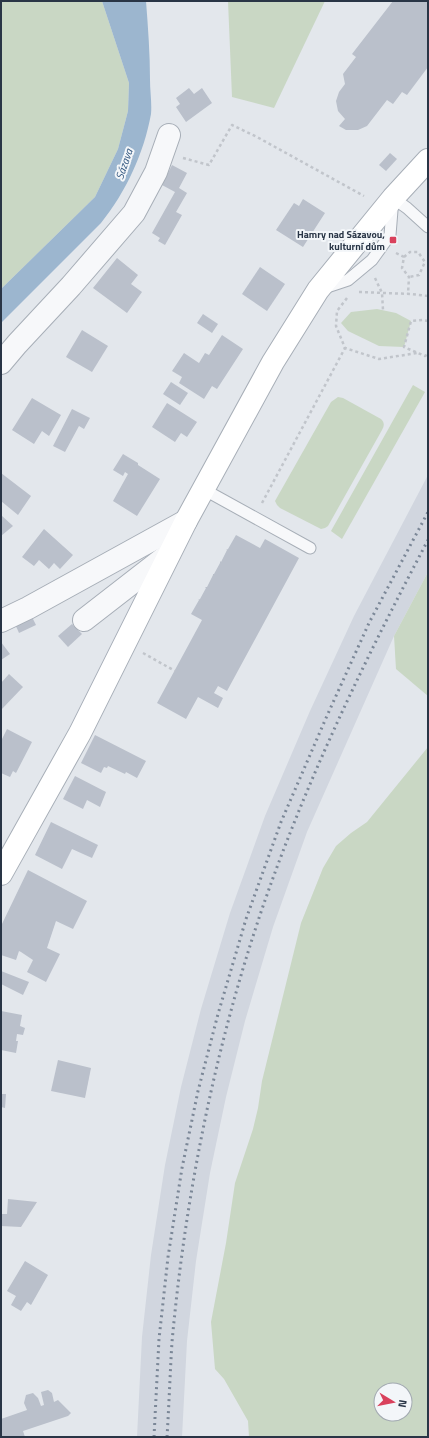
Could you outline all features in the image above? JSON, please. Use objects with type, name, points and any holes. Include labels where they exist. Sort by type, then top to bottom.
[{"type":"street","points":[[1,363],[71,286],[134,213],[156,172],[169,135]]},
{"type":"street","points":[[1,874],[80,733],[186,521],[273,362],[318,290],[393,198],[428,160]]},
{"type":"street","points":[[1,621],[28,608],[186,521]]},
{"type":"street","points":[[84,620],[170,554]]},
{"type":"lane","points":[[393,198],[407,208],[428,227]]},
{"type":"lane","points":[[203,489],[310,548]]},
{"type":"path","points":[[177,156],[209,165],[232,125],[257,137],[364,196]]},
{"type":"path","points":[[391,250],[404,257]]},
{"type":"path","points":[[408,294],[409,277],[402,268],[404,257],[410,252],[418,252],[425,262],[419,275],[409,277]]},
{"type":"path","points":[[374,274],[382,293],[383,310]]},
{"type":"path","points":[[351,292],[337,311],[336,326],[345,348],[379,359],[417,353]]},
{"type":"path","points":[[358,292],[428,296]]},
{"type":"path","points":[[428,321],[410,321],[404,347],[425,356],[428,354]]},
{"type":"path","points":[[254,517],[345,348]]},
{"type":"path","points":[[142,652],[175,671]]},
{"type":"shaded area","points":[[428,475],[428,572],[394,636],[307,832],[273,927],[245,1021],[226,1097],[210,1173],[196,1261],[187,1341],[182,1437],[137,1437],[142,1337],[151,1255],[165,1165],[181,1087],[201,1009],[230,913],[265,816],[310,711],[354,616]]},
{"type":"green space","points":[[1,1],[102,1],[129,83],[128,111],[118,149],[95,197],[1,289]]},
{"type":"green space","points":[[228,1],[325,1],[274,108],[232,97]]},
{"type":"green space","points":[[377,309],[396,313],[411,321],[404,347],[379,346],[348,331],[341,323],[351,312]]},
{"type":"green space","points":[[413,385],[425,392],[342,539],[331,531]]},
{"type":"green space","points":[[338,397],[343,398],[381,419],[384,426],[328,526],[321,529],[280,508],[275,501],[331,402]]},
{"type":"green space","points":[[428,572],[428,696],[396,669],[394,636]]},
{"type":"green space","points":[[428,747],[428,1437],[249,1437],[248,1421],[224,1379],[215,1369],[211,1322],[226,1243],[235,1183],[253,1129],[262,1081],[301,923],[323,868],[336,846],[367,822]]},
{"type":"water","name":"Sázava","points":[[102,1],[146,1],[151,114],[144,143],[133,172],[110,211],[101,223],[1,323],[1,289],[95,197],[118,149],[128,111],[129,83]]},
{"type":"building","points":[[393,1],[428,1],[428,67],[407,95],[402,92],[393,104],[387,100],[367,126],[358,130],[346,130],[339,126],[345,119],[338,111],[336,101],[339,92],[345,84],[343,74],[356,57],[352,54]]},
{"type":"building","points":[[189,88],[194,94],[202,88],[212,103],[186,122],[176,107],[180,104],[176,98]]},
{"type":"building","points":[[390,153],[397,159],[386,171],[379,165]]},
{"type":"building","points":[[172,165],[187,173],[179,188],[187,193],[176,212],[182,215],[165,245],[158,241],[160,238],[152,233],[175,192],[162,185]]},
{"type":"building","points":[[303,199],[325,213],[303,247],[276,230],[294,203],[299,206]]},
{"type":"building","points":[[117,258],[138,275],[131,284],[142,292],[127,313],[93,288]]},
{"type":"building","points":[[260,267],[285,284],[267,311],[242,294]]},
{"type":"building","points":[[203,314],[218,324],[212,333],[197,323]]},
{"type":"building","points":[[82,330],[108,346],[92,372],[66,357]]},
{"type":"building","points":[[222,335],[243,349],[217,389],[212,386],[204,399],[179,383],[182,377],[172,371],[184,353],[199,363],[205,353],[209,355]]},
{"type":"building","points":[[171,382],[188,393],[180,405],[163,394]]},
{"type":"building","points":[[32,398],[61,415],[49,436],[42,431],[34,444],[12,430]]},
{"type":"building","points":[[167,403],[197,422],[187,437],[181,433],[175,442],[152,427]]},
{"type":"building","points":[[72,409],[90,418],[84,429],[79,426],[65,452],[53,446]]},
{"type":"building","points":[[123,454],[160,479],[137,516],[113,501],[128,474],[125,472],[123,476],[113,470]]},
{"type":"building","points":[[1,473],[31,496],[18,515],[1,501]]},
{"type":"building","points":[[1,515],[13,526],[1,536]]},
{"type":"building","points":[[44,529],[73,555],[60,569],[54,563],[49,569],[39,560],[34,566],[22,557]]},
{"type":"building","points":[[236,535],[260,548],[265,539],[299,558],[227,691],[218,686],[214,693],[223,698],[218,708],[198,697],[186,719],[157,703],[202,620],[191,614],[220,561],[221,562],[226,550]]},
{"type":"building","points":[[31,615],[36,625],[19,633],[15,624]]},
{"type":"building","points":[[72,624],[82,634],[68,647],[58,636]]},
{"type":"building","points":[[1,642],[10,654],[1,660]]},
{"type":"building","points":[[9,674],[23,687],[1,710],[1,683]]},
{"type":"building","points":[[7,729],[32,742],[16,773],[13,771],[10,777],[1,773],[1,741]]},
{"type":"building","points":[[95,735],[146,761],[137,778],[126,772],[125,774],[108,766],[107,768],[104,767],[101,773],[81,763]]},
{"type":"building","points":[[75,776],[106,792],[100,807],[87,800],[83,809],[63,799]]},
{"type":"building","points":[[51,822],[98,845],[92,858],[72,849],[62,869],[35,855]]},
{"type":"building","points":[[28,870],[87,901],[73,929],[56,921],[47,948],[60,954],[46,982],[27,972],[33,960],[21,952],[19,951],[16,960],[1,955],[1,926]]},
{"type":"building","points":[[1,971],[29,982],[23,995],[1,984]]},
{"type":"building","points":[[1,1011],[22,1015],[20,1026],[25,1028],[23,1035],[17,1034],[16,1041],[18,1041],[16,1053],[1,1050]]},
{"type":"building","points":[[58,1060],[91,1068],[85,1098],[51,1091]]},
{"type":"building","points":[[1,1094],[6,1094],[5,1108],[1,1107]]},
{"type":"building","points":[[8,1199],[37,1202],[21,1227],[1,1226],[1,1214],[7,1214]]},
{"type":"building","points":[[25,1261],[48,1275],[31,1305],[27,1302],[21,1311],[11,1305],[16,1296],[7,1291]]},
{"type":"building","points":[[48,1390],[52,1393],[54,1402],[58,1400],[71,1413],[68,1416],[23,1431],[25,1437],[1,1437],[1,1419],[27,1410],[24,1403],[26,1395],[33,1393],[38,1398],[41,1406],[44,1405],[41,1392]]},
{"type":"railway","points":[[154,1437],[159,1339],[168,1257],[182,1168],[198,1091],[218,1014],[246,919],[281,822],[326,718],[369,623],[428,512]]},
{"type":"railway","points":[[167,1437],[172,1342],[193,1182],[214,1077],[242,972],[275,872],[314,775],[357,680],[428,540]]},
{"type":"place","name":"Hamry nad Sázavou, kulturní dům","points":[[393,240]]}]
